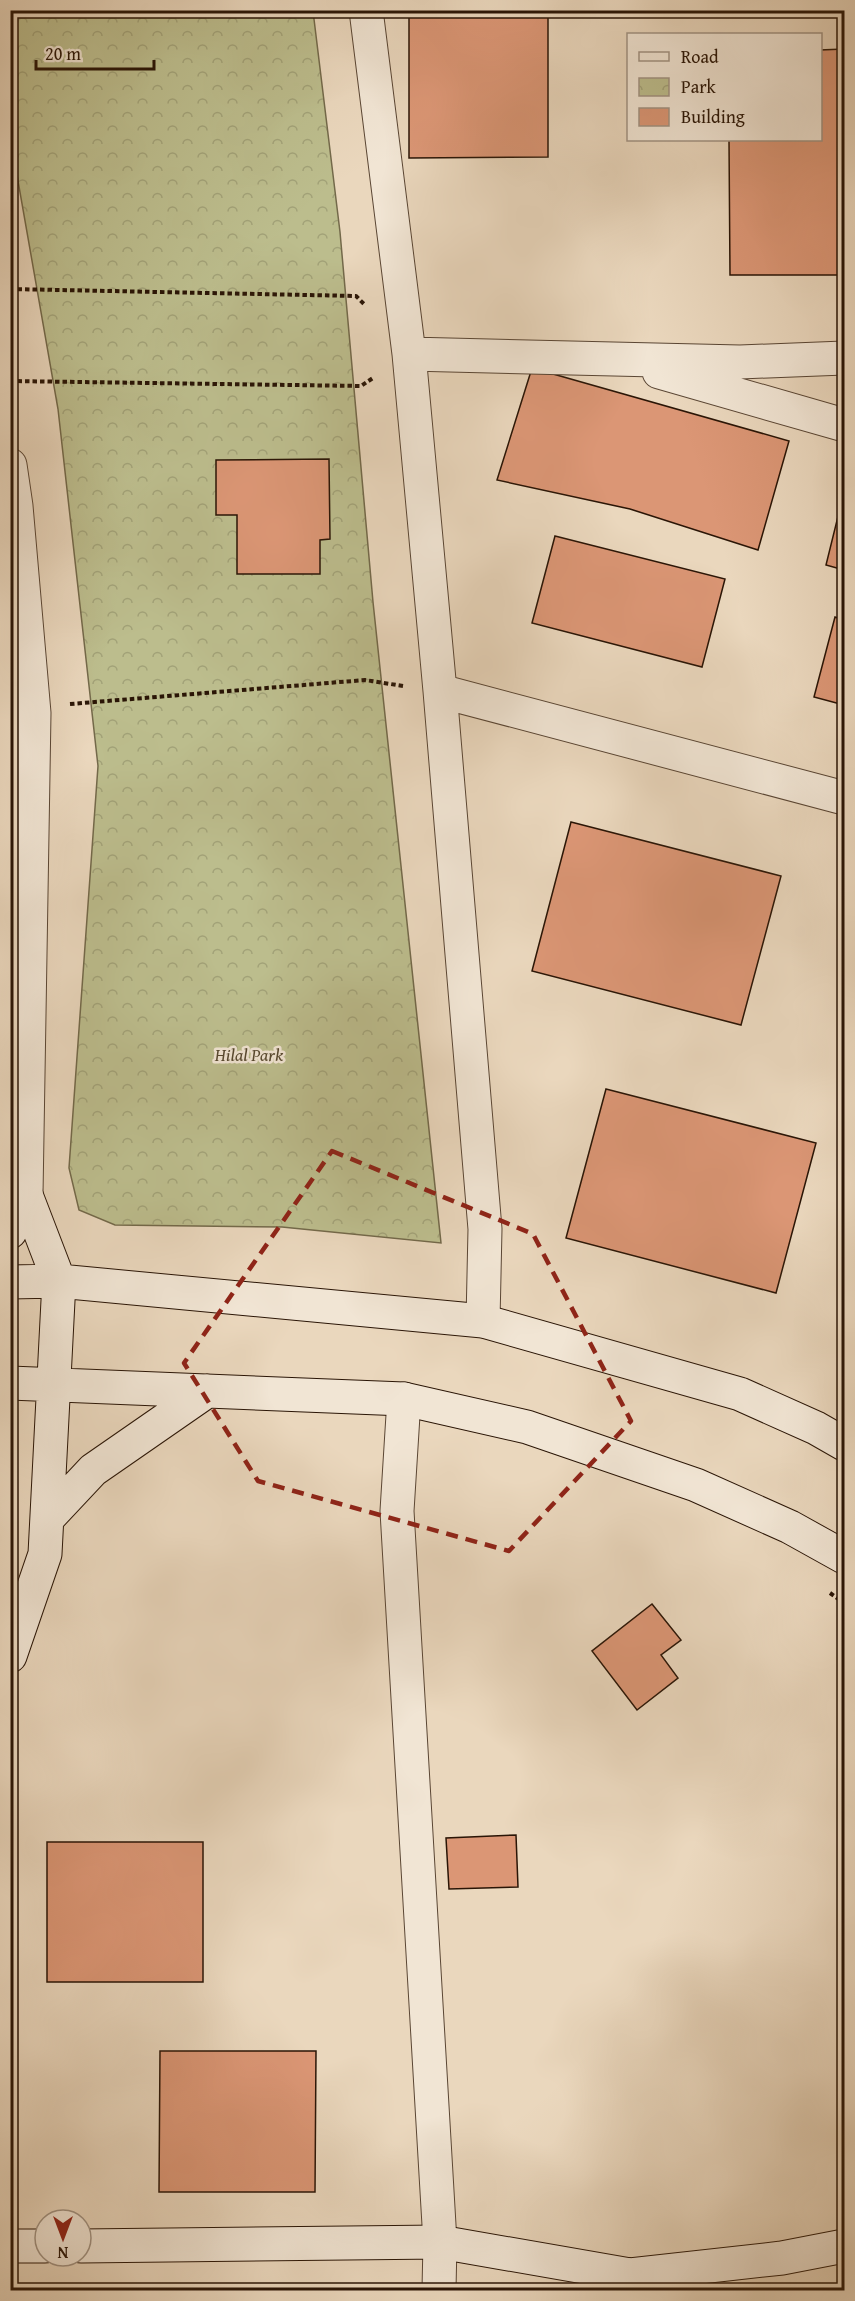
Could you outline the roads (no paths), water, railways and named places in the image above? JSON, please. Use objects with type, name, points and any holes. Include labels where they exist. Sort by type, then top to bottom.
[{"type":"street","points":[[366,10],[409,354],[440,691],[485,1229],[483,1321]]},
{"type":"street","points":[[409,354],[740,362],[844,358]]},
{"type":"street","points":[[615,360],[844,425]]},
{"type":"street","points":[[10,465],[16,506],[22,713],[26,1195],[59,1281],[45,1554],[10,1656]]},
{"type":"street","points":[[440,691],[844,798]]},
{"type":"street","points":[[10,1232],[26,1195]]},
{"type":"street","points":[[10,1282],[59,1281],[483,1321],[740,1395],[816,1428],[844,1444]]},
{"type":"street","points":[[10,1383],[404,1399],[527,1426],[696,1485],[790,1527],[844,1557]]},
{"type":"street","points":[[47,1519],[93,1470],[207,1390]]},
{"type":"street","points":[[404,1399],[396,1512],[440,2242],[439,2290]]},
{"type":"street","points":[[93,2246],[440,2242],[630,2283],[844,2246]]},
{"type":"street","points":[[10,2246],[33,2246]]},
{"type":"park label","name":"Hilal Park","points":[[249,1054]]}]
